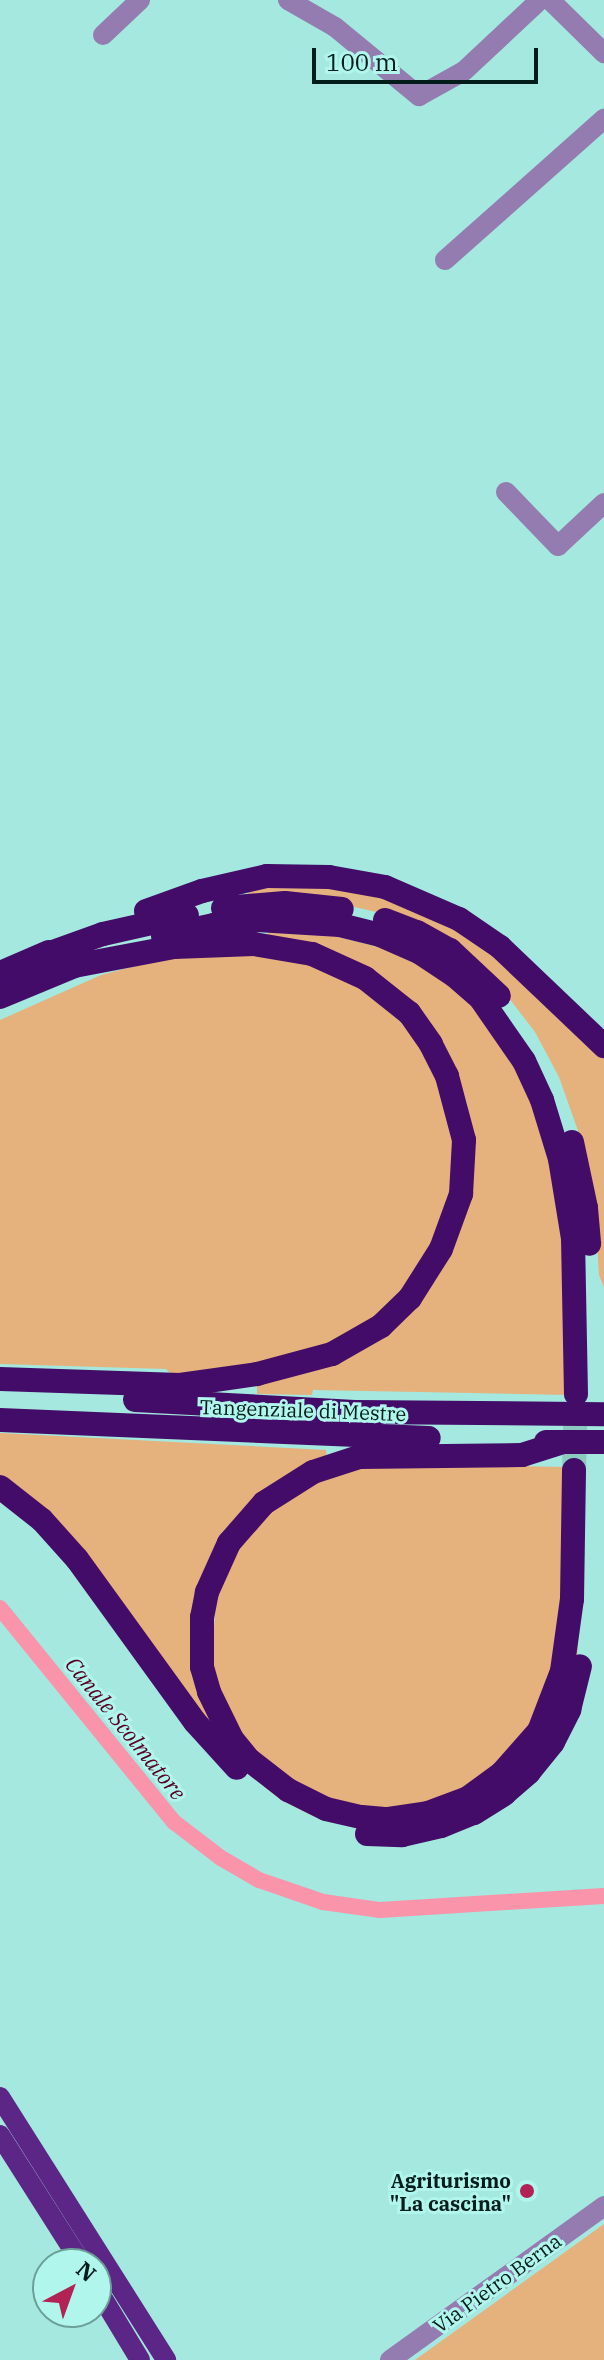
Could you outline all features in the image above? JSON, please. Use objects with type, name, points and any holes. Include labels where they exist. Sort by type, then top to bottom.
[{"type":"highway","points":[[0,973],[157,907],[223,885],[285,874],[350,879],[411,895],[479,932],[522,965],[604,1046]]},
{"type":"highway","points":[[36,958],[141,925],[239,905],[285,903],[373,917],[417,932],[463,960],[507,1006],[535,1049],[572,1140],[588,1235],[591,1401]]},
{"type":"highway","points":[[0,997],[73,966],[198,928],[286,920],[340,925],[380,935],[419,952],[461,981],[492,1013],[514,1044],[542,1100],[555,1140],[573,1238],[591,1401]]},
{"type":"highway","points":[[0,1379],[158,1385],[204,1383],[285,1368],[332,1354],[381,1326],[410,1298],[441,1249],[461,1194],[464,1140],[447,1076],[431,1044],[409,1013],[365,978],[312,954],[254,944],[174,947],[73,966]]},
{"type":"highway","name":"Tangenziale di Mestre","points":[[0,1394],[355,1412],[591,1401]]},
{"type":"highway","name":"Tangenziale di Mestre","points":[[0,1420],[303,1435],[604,1442]]},
{"type":"highway","points":[[0,1487],[42,1520],[77,1559],[195,1722],[257,1787],[282,1805],[329,1827],[365,1834],[402,1835],[459,1820],[497,1799],[535,1766],[562,1726],[574,1691],[585,1628],[582,1470],[572,1599],[562,1671],[539,1731],[502,1773],[468,1798],[428,1813],[387,1819],[326,1809],[288,1790],[248,1759],[232,1739],[209,1692],[202,1667],[202,1617],[212,1579],[229,1543],[264,1503],[313,1472],[359,1457],[522,1455],[563,1442]]},
{"type":"main road","points":[[0,2097],[166,2360]]},
{"type":"main road","points":[[0,2135],[72,2248]]},
{"type":"main road","points":[[112,2314],[140,2360]]},
{"type":"street","points":[[103,35],[140,0]]},
{"type":"street","points":[[288,0],[335,27],[419,96],[464,71],[540,0]]},
{"type":"street","points":[[550,0],[604,53]]},
{"type":"street","points":[[445,260],[604,119]]},
{"type":"street","points":[[506,492],[558,546],[604,503]]},
{"type":"street","name":"Via Pietro Berna","points":[[390,2360],[604,2206]]},
{"type":"shaded area","points":[[323,885],[379,895],[472,936],[566,1015],[604,1058],[604,1287],[599,1275],[595,1206],[582,1142],[559,1077],[535,1032],[502,989],[381,913],[332,902],[248,894],[252,888]]},
{"type":"shaded area","points":[[269,932],[331,935],[390,950],[420,963],[471,1003],[524,1078],[563,1209],[569,1395],[313,1390],[312,1395],[257,1394],[257,1386],[427,1293],[452,1251],[470,1198],[471,1126],[467,1103],[454,1064],[425,1021],[266,936]]},
{"type":"shaded area","points":[[247,951],[342,970],[408,1019],[457,1115],[453,1210],[390,1313],[296,1360],[174,1377],[166,1369],[0,1364],[0,1020],[101,975],[162,959]]},
{"type":"shaded area","points":[[0,1433],[326,1450],[327,1461],[278,1485],[236,1525],[209,1572],[199,1610],[199,1670],[212,1713],[236,1757],[282,1798],[332,1820],[392,1829],[458,1814],[503,1788],[532,1760],[559,1714],[575,1661],[581,1586],[577,1661],[561,1714],[544,1747],[524,1772],[504,1790],[459,1816],[422,1827],[377,1831],[344,1825],[315,1817],[281,1800],[250,1775],[213,1737],[103,1584],[42,1515],[0,1480]]},
{"type":"shaded area","points":[[367,1464],[568,1467],[566,1598],[545,1708],[494,1777],[406,1812],[321,1801],[248,1748],[218,1689],[212,1659],[216,1598],[231,1560],[260,1520],[297,1490]]},
{"type":"shaded area","points":[[604,2224],[604,2360],[415,2360]]},
{"type":"waterway","name":"Canale Scolmatore","points":[[0,1608],[174,1822],[221,1858],[259,1880],[323,1902],[380,1910],[604,1896]]},
{"type":"tunnel","points":[[574,1470],[576,1394]]},
{"type":"place","name":"Agriturismo \"La cascina\"","points":[[527,2191]]}]
